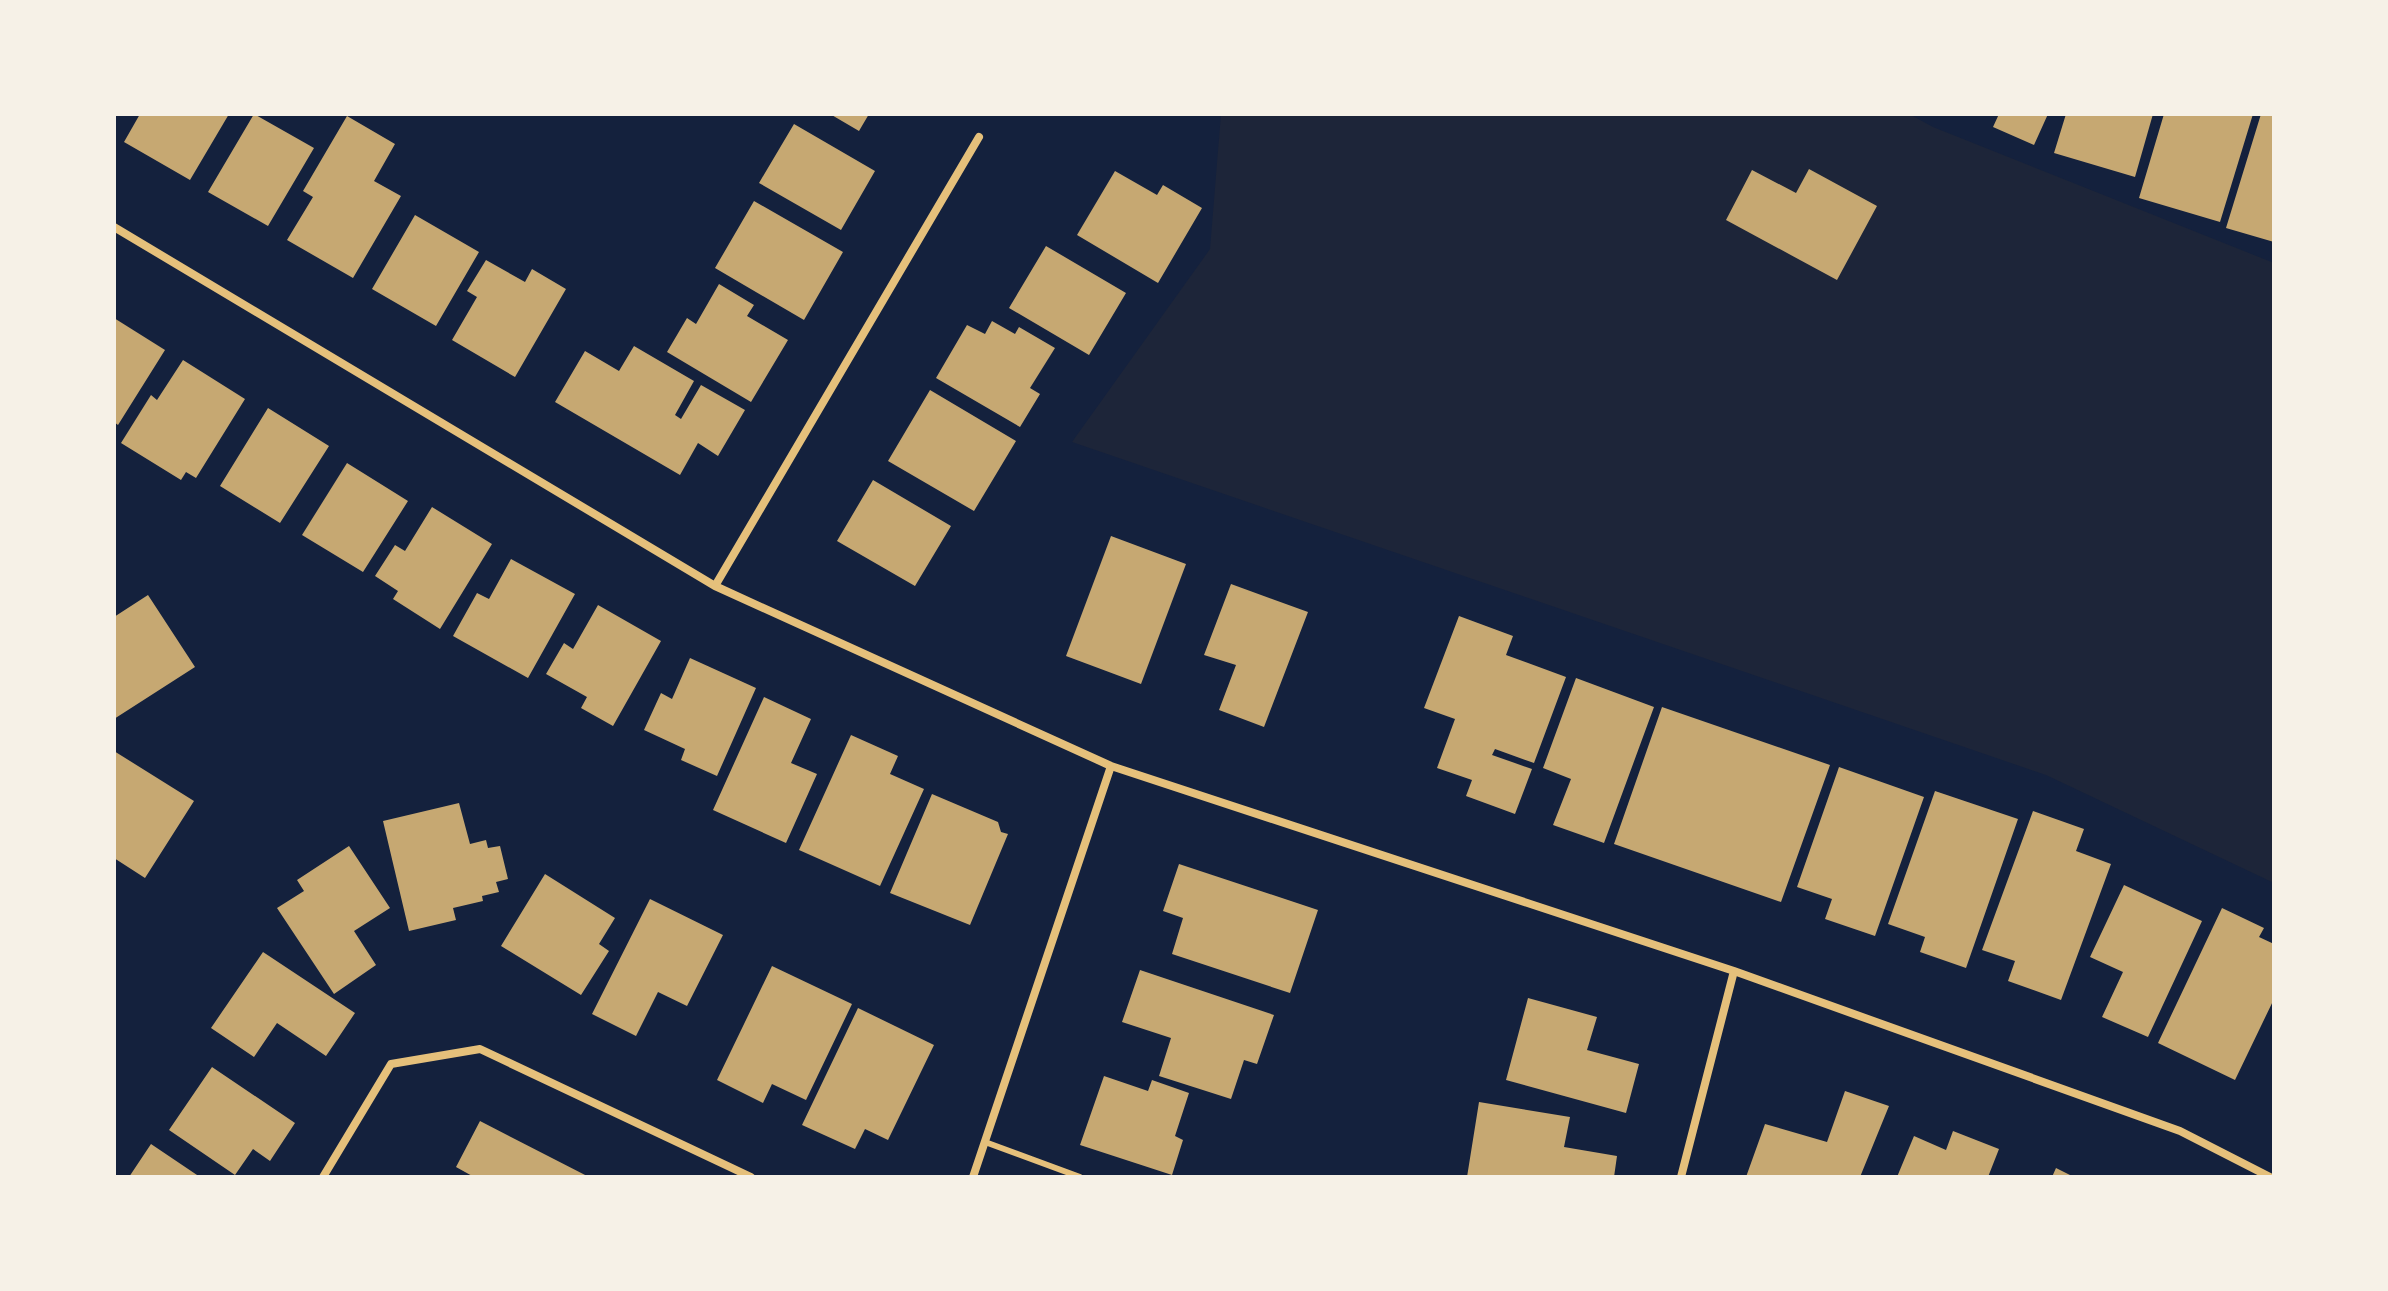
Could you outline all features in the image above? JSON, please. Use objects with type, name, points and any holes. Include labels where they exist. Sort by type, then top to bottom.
[{"type":"street","points":[[715,586],[979,137]]},
{"type":"street","points":[[114,227],[715,586],[1111,766],[1734,971],[2180,1131],[2270,1177]]},
{"type":"street","points":[[973,1177],[1111,766]]},
{"type":"street","points":[[1681,1177],[1734,971]]},
{"type":"street","points":[[323,1177],[391,1064],[480,1049],[751,1177]]},
{"type":"lane","points":[[985,1142],[1080,1177]]},
{"type":"shaded area","points":[[1221,114],[1909,114],[1933,127],[2274,263],[2274,883],[2046,775],[1072,442],[1210,249]]},
{"type":"building","points":[[140,114],[229,114],[190,180],[124,142]]},
{"type":"building","points":[[254,114],[314,148],[268,226],[208,192]]},
{"type":"building","points":[[830,114],[869,114],[859,131]]},
{"type":"building","points":[[1999,114],[2048,114],[2034,145],[1993,127]]},
{"type":"building","points":[[2066,114],[2153,114],[2135,177],[2054,153]]},
{"type":"building","points":[[2164,114],[2253,114],[2220,222],[2139,198]]},
{"type":"building","points":[[2261,114],[2274,114],[2274,242],[2226,228]]},
{"type":"building","points":[[347,116],[395,144],[374,181],[401,196],[353,278],[287,240],[313,197],[303,191]]},
{"type":"building","points":[[794,124],[875,171],[841,230],[759,183]]},
{"type":"building","points":[[1809,169],[1877,206],[1837,280],[1726,220],[1752,170],[1796,193]]},
{"type":"building","points":[[1115,171],[1157,195],[1163,185],[1202,208],[1158,283],[1077,235]]},
{"type":"building","points":[[754,201],[843,252],[804,320],[715,268]]},
{"type":"building","points":[[415,215],[479,252],[436,326],[372,289]]},
{"type":"building","points":[[1046,246],[1126,293],[1089,355],[1009,308]]},
{"type":"building","points":[[486,260],[525,282],[532,269],[566,289],[515,377],[452,340],[477,297],[467,291]]},
{"type":"building","points":[[719,284],[754,305],[747,316],[788,340],[751,402],[667,352],[687,318],[696,324]]},
{"type":"building","points":[[114,318],[165,350],[118,425],[114,422]]},
{"type":"building","points":[[992,321],[1015,334],[1019,327],[1055,348],[1030,388],[1040,394],[1020,427],[936,378],[967,325],[985,334]]},
{"type":"building","points":[[634,346],[694,381],[675,415],[681,419],[701,385],[745,410],[718,456],[698,443],[680,475],[555,402],[585,351],[619,371]]},
{"type":"building","points":[[183,360],[245,399],[196,478],[186,472],[181,480],[121,443],[151,395],[157,400]]},
{"type":"building","points":[[930,390],[1016,441],[974,511],[888,461]]},
{"type":"building","points":[[268,408],[329,446],[280,523],[220,486]]},
{"type":"building","points":[[347,463],[408,501],[363,572],[302,535]]},
{"type":"building","points":[[873,480],[951,526],[915,586],[837,541]]},
{"type":"building","points":[[432,507],[492,544],[440,629],[393,599],[398,591],[375,576],[395,545],[405,551]]},
{"type":"building","points":[[1111,536],[1186,564],[1141,684],[1066,656]]},
{"type":"building","points":[[511,559],[575,594],[528,678],[453,636],[477,593],[489,599]]},
{"type":"building","points":[[1231,584],[1308,612],[1264,727],[1219,710],[1236,665],[1204,655]]},
{"type":"building","points":[[148,595],[195,667],[114,719],[114,617]]},
{"type":"building","points":[[598,605],[661,641],[613,726],[581,708],[587,697],[546,674],[564,643],[573,649]]},
{"type":"building","points":[[1459,616],[1513,636],[1506,655],[1566,677],[1534,763],[1495,749],[1492,755],[1532,769],[1515,814],[1466,796],[1472,780],[1437,768],[1455,719],[1424,708]]},
{"type":"building","points":[[690,658],[756,688],[717,776],[681,760],[685,749],[644,730],[661,693],[672,699]]},
{"type":"building","points":[[1576,678],[1654,707],[1604,843],[1553,825],[1571,779],[1543,768]]},
{"type":"building","points":[[764,697],[811,719],[791,763],[817,774],[786,843],[713,810]]},
{"type":"building","points":[[1662,707],[1830,765],[1781,902],[1614,844]]},
{"type":"building","points":[[851,735],[898,756],[890,774],[924,789],[880,886],[799,850]]},
{"type":"building","points":[[114,751],[194,801],[145,878],[114,858]]},
{"type":"building","points":[[1839,767],[1924,797],[1875,936],[1825,919],[1832,899],[1797,887]]},
{"type":"building","points":[[1935,791],[2018,819],[1966,968],[1920,952],[1925,937],[1888,924]]},
{"type":"building","points":[[932,794],[998,822],[1001,832],[1008,834],[970,925],[890,893]]},
{"type":"building","points":[[459,803],[470,844],[486,840],[488,848],[500,846],[508,879],[496,882],[499,892],[482,896],[483,901],[453,908],[456,920],[409,931],[383,821]]},
{"type":"building","points":[[2033,811],[2084,829],[2076,851],[2111,864],[2061,1000],[2008,981],[2015,961],[1982,950]]},
{"type":"building","points":[[349,846],[390,908],[354,931],[376,965],[334,994],[277,908],[304,891],[297,880]]},
{"type":"building","points":[[1179,864],[1318,910],[1290,993],[1172,954],[1183,918],[1163,911]]},
{"type":"building","points":[[545,874],[615,918],[599,944],[609,951],[581,995],[501,946]]},
{"type":"building","points":[[2124,885],[2202,921],[2148,1037],[2102,1017],[2123,972],[2090,957]]},
{"type":"building","points":[[650,899],[723,935],[687,1006],[658,992],[636,1036],[592,1014]]},
{"type":"building","points":[[2222,908],[2264,928],[2259,937],[2274,944],[2274,999],[2235,1080],[2158,1043]]},
{"type":"building","points":[[263,952],[355,1013],[326,1056],[277,1023],[254,1057],[211,1028]]},
{"type":"building","points":[[772,966],[852,1004],[806,1100],[772,1084],[763,1103],[717,1080]]},
{"type":"building","points":[[1140,970],[1274,1015],[1257,1064],[1244,1060],[1231,1099],[1159,1076],[1171,1038],[1122,1022]]},
{"type":"building","points":[[1528,998],[1597,1017],[1587,1050],[1639,1064],[1626,1113],[1506,1080]]},
{"type":"building","points":[[858,1008],[934,1045],[888,1140],[865,1129],[855,1149],[802,1125]]},
{"type":"building","points":[[212,1067],[295,1123],[270,1161],[253,1149],[235,1175],[169,1130]]},
{"type":"building","points":[[1104,1076],[1148,1091],[1152,1080],[1189,1093],[1175,1136],[1183,1140],[1172,1175],[1080,1145]]},
{"type":"building","points":[[1845,1091],[1889,1106],[1860,1177],[1746,1177],[1765,1124],[1827,1142]]},
{"type":"building","points":[[1479,1102],[1570,1117],[1564,1147],[1617,1156],[1614,1177],[1467,1177]]},
{"type":"building","points":[[480,1121],[589,1177],[474,1177],[456,1167]]},
{"type":"building","points":[[1953,1131],[1999,1149],[1988,1177],[1897,1177],[1914,1136],[1946,1150]]},
{"type":"building","points":[[151,1144],[200,1177],[129,1177]]},
{"type":"building","points":[[2056,1168],[2074,1177],[2052,1177]]}]
